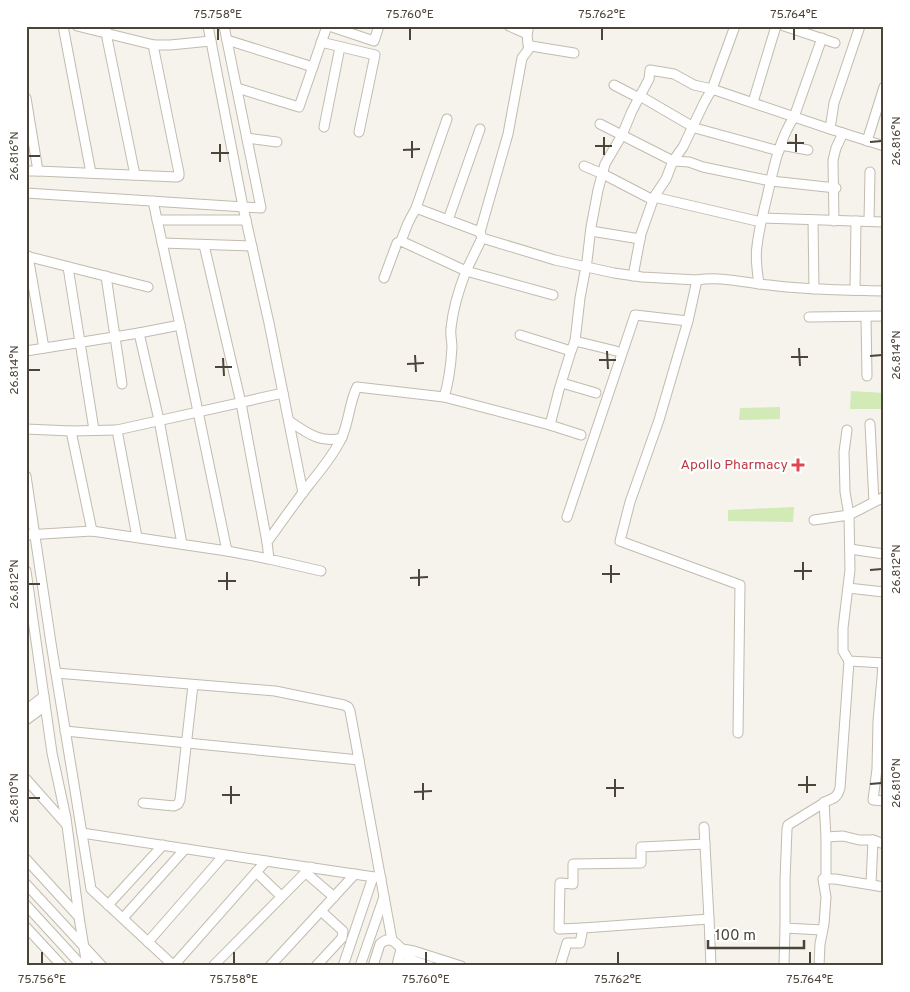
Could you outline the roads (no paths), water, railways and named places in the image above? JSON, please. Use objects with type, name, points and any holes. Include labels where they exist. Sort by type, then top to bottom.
[{"type":"street","points":[[63,26],[91,173]]},
{"type":"street","points":[[77,26],[154,45],[211,41]]},
{"type":"street","points":[[208,26],[243,207],[269,323],[303,493]]},
{"type":"street","points":[[26,193],[261,208],[224,26]]},
{"type":"street","points":[[237,88],[299,107],[328,26],[374,41],[379,26]]},
{"type":"street","points":[[509,26],[528,30],[528,45],[530,46]]},
{"type":"street","points":[[633,276],[640,239],[654,199],[712,89],[735,26]]},
{"type":"street","points":[[752,102],[776,26]]},
{"type":"street","points":[[784,26],[835,43]]},
{"type":"street","points":[[830,129],[834,104],[860,26]]},
{"type":"street","points":[[108,33],[107,38],[136,176]]},
{"type":"street","points":[[759,284],[756,264],[757,247],[771,181],[780,148],[789,124],[794,117],[822,38]]},
{"type":"street","points":[[227,40],[313,66]]},
{"type":"street","points":[[321,42],[375,54],[359,132]]},
{"type":"street","points":[[26,171],[179,176],[154,45]]},
{"type":"street","points":[[530,46],[574,53]]},
{"type":"street","points":[[444,397],[447,389],[452,346],[452,322],[458,293],[481,235],[508,134],[522,58],[530,46]]},
{"type":"street","points":[[324,127],[340,47]]},
{"type":"street","points":[[550,425],[571,351],[576,342],[580,298],[598,190],[606,164],[649,80],[650,70],[674,74],[694,85],[712,89],[884,146]]},
{"type":"street","points":[[614,84],[693,127],[722,136],[780,148],[808,150]]},
{"type":"street","points":[[868,141],[884,87]]},
{"type":"street","points":[[26,98],[38,171]]},
{"type":"street","points":[[384,278],[397,243],[401,241],[416,208],[447,119]]},
{"type":"street","points":[[600,124],[673,161],[689,162],[703,167],[771,181],[835,188]]},
{"type":"street","points":[[448,220],[480,129]]},
{"type":"street","points":[[834,220],[834,160],[836,148],[843,133]]},
{"type":"street","points":[[247,138],[277,142]]},
{"type":"street","points":[[584,166],[654,199],[762,220],[884,222]]},
{"type":"street","points":[[869,221],[870,172]]},
{"type":"street","points":[[153,201],[227,551]]},
{"type":"street","points":[[416,208],[481,235],[555,260],[586,268],[633,276],[729,280],[814,289],[884,291]]},
{"type":"street","points":[[157,220],[246,220]]},
{"type":"street","points":[[813,220],[814,289]]},
{"type":"street","points":[[855,290],[856,221]]},
{"type":"street","points":[[591,231],[640,239]]},
{"type":"street","points":[[401,241],[466,272],[552,295]]},
{"type":"street","points":[[162,243],[252,246]]},
{"type":"street","points":[[204,245],[241,403],[270,559]]},
{"type":"street","points":[[44,348],[27,256],[148,287]]},
{"type":"street","points":[[68,267],[94,430]]},
{"type":"street","points":[[106,276],[122,384]]},
{"type":"street","points":[[696,280],[688,321],[659,420],[630,502],[620,541],[740,585],[738,733]]},
{"type":"street","points":[[567,517],[635,315],[688,321]]},
{"type":"street","points":[[809,318],[884,316]]},
{"type":"street","points":[[866,317],[866,376]]},
{"type":"street","points":[[26,351],[180,325]]},
{"type":"street","points":[[139,333],[159,420],[182,544]]},
{"type":"street","points":[[520,335],[571,351]]},
{"type":"street","points":[[576,342],[616,351]]},
{"type":"street","points":[[562,383],[596,393]]},
{"type":"street","points":[[267,542],[333,454],[348,423],[357,387],[444,397],[581,435]]},
{"type":"street","points":[[26,429],[117,430],[283,394]]},
{"type":"street","points":[[289,421],[316,437],[326,440],[342,438]]},
{"type":"street","points":[[870,424],[874,502]]},
{"type":"street","points":[[71,430],[92,531]]},
{"type":"street","points":[[117,430],[138,537]]},
{"type":"street","points":[[784,966],[788,824],[824,802],[834,799],[839,794],[840,788],[849,661],[844,651],[843,628],[850,570],[849,515],[845,492],[844,452],[847,430]]},
{"type":"street","points":[[26,476],[31,534],[56,672],[91,888],[174,966],[266,862]]},
{"type":"street","points":[[814,520],[849,515],[884,498]]},
{"type":"street","points":[[31,534],[92,531],[227,551],[321,571]]},
{"type":"street","points":[[850,549],[884,554]]},
{"type":"street","points":[[26,571],[52,753],[67,824],[87,966]]},
{"type":"street","points":[[848,588],[884,592]]},
{"type":"street","points":[[849,661],[883,663],[878,721],[880,775],[873,800],[884,801]]},
{"type":"street","points":[[56,672],[275,691],[348,707],[359,760],[377,877],[384,897],[392,940]]},
{"type":"street","points":[[143,804],[174,806],[180,800],[193,685]]},
{"type":"street","points":[[26,710],[45,701],[60,700]]},
{"type":"street","points":[[26,720],[45,701]]},
{"type":"street","points":[[66,731],[359,760]]},
{"type":"street","points":[[26,779],[67,824]]},
{"type":"street","points":[[819,966],[826,898],[823,879],[826,879],[824,802]]},
{"type":"street","points":[[704,827],[711,966]]},
{"type":"street","points":[[82,833],[308,870],[377,877]]},
{"type":"street","points":[[826,837],[843,836],[859,840],[873,840],[884,844]]},
{"type":"street","points":[[871,884],[873,840]]},
{"type":"street","points":[[705,844],[641,847],[641,863],[572,864],[573,884],[560,883],[559,929],[709,920]]},
{"type":"street","points":[[108,905],[163,845]]},
{"type":"street","points":[[123,918],[185,849]]},
{"type":"street","points":[[148,942],[224,855]]},
{"type":"street","points":[[26,859],[79,918]]},
{"type":"street","points":[[213,966],[308,870]]},
{"type":"street","points":[[308,870],[334,897]]},
{"type":"street","points":[[256,872],[281,896]]},
{"type":"street","points":[[270,966],[355,874]]},
{"type":"street","points":[[343,966],[377,877]]},
{"type":"street","points":[[826,879],[884,887]]},
{"type":"street","points":[[26,884],[102,966]]},
{"type":"street","points":[[360,966],[384,897]]},
{"type":"street","points":[[26,905],[82,966]]},
{"type":"street","points":[[316,966],[344,934],[321,911]]},
{"type":"street","points":[[26,927],[62,966]]},
{"type":"street","points":[[560,966],[567,943],[580,943],[583,928]]},
{"type":"street","points":[[785,928],[822,930]]},
{"type":"street","points":[[373,966],[380,944],[385,940],[395,941],[412,959],[430,966]]},
{"type":"street","points":[[397,966],[401,949]]},
{"type":"street","points":[[401,949],[414,951],[461,966]]},
{"type":"street","points":[[397,966],[404,963],[411,966]]},
{"type":"place","name":"Apollo Pharmacy","points":[[798,465]]}]
